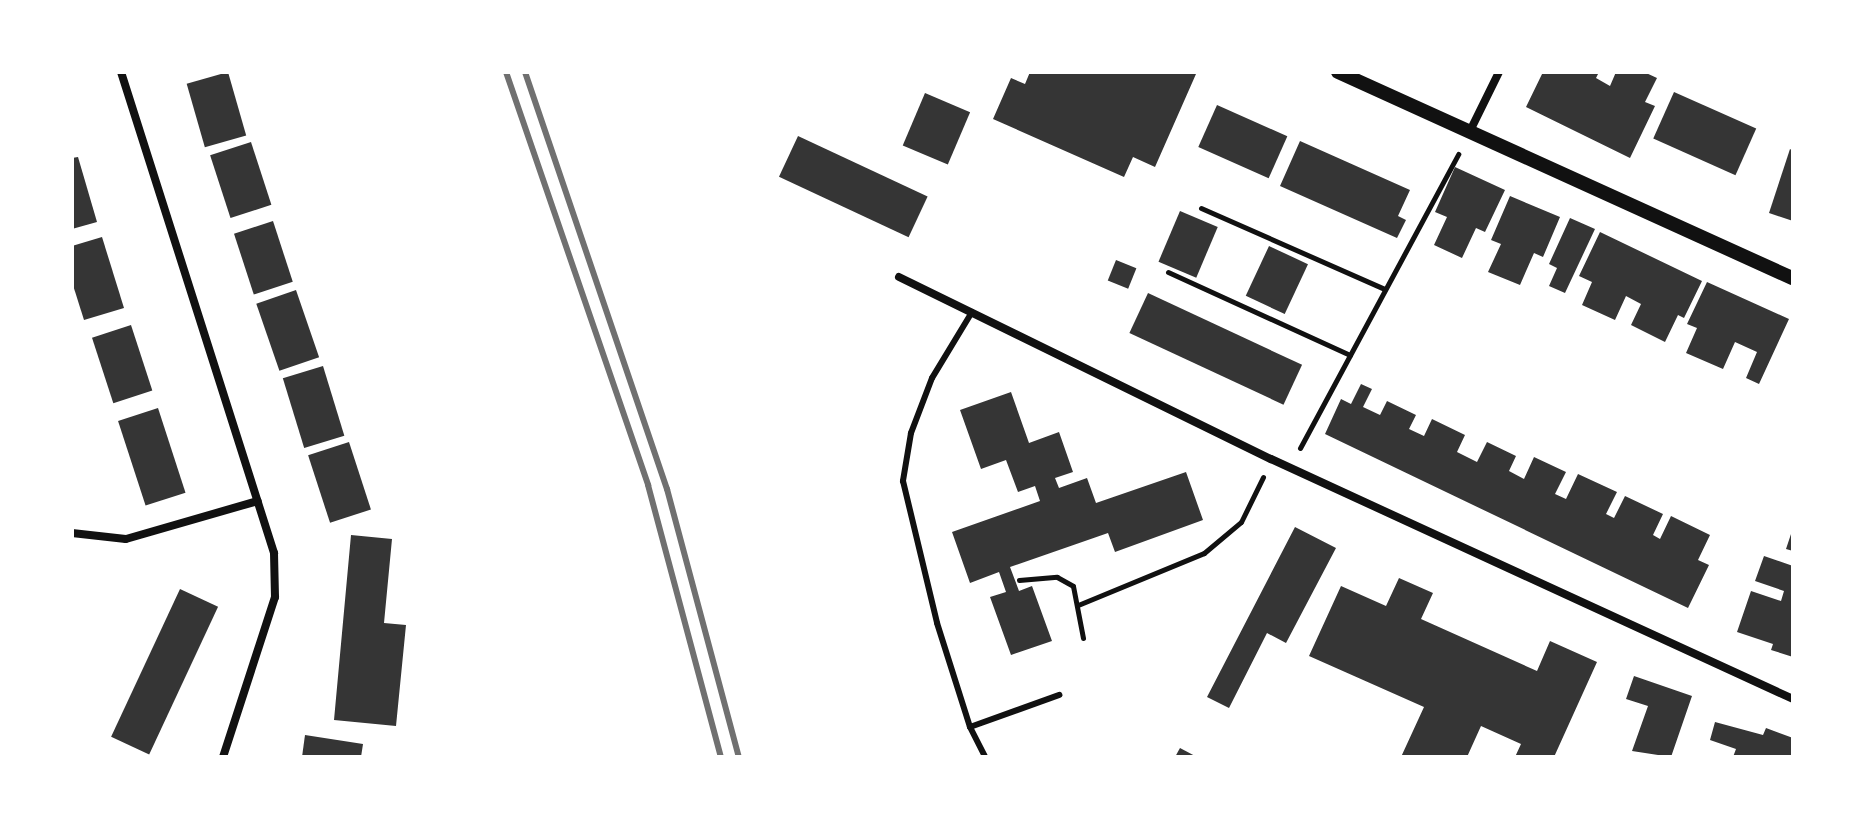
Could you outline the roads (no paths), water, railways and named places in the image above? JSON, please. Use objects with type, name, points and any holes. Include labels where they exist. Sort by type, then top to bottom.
[{"type":"street","points":[[121,72],[274,553],[275,597],[223,757]]},
{"type":"street","points":[[1338,72],[1793,278]]},
{"type":"street","points":[[1470,131],[1499,72]]},
{"type":"street","points":[[899,277],[1271,459],[1793,699]]},
{"type":"street","points":[[72,533],[126,539],[258,501]]},
{"type":"lane","points":[[972,312],[932,378],[911,433],[903,481],[937,623],[970,727],[985,757]]},
{"type":"lane","points":[[970,727],[1059,695]]},
{"type":"railway","points":[[506,72],[648,485],[721,757]]},
{"type":"railway","points":[[525,72],[667,489],[739,757]]}]
